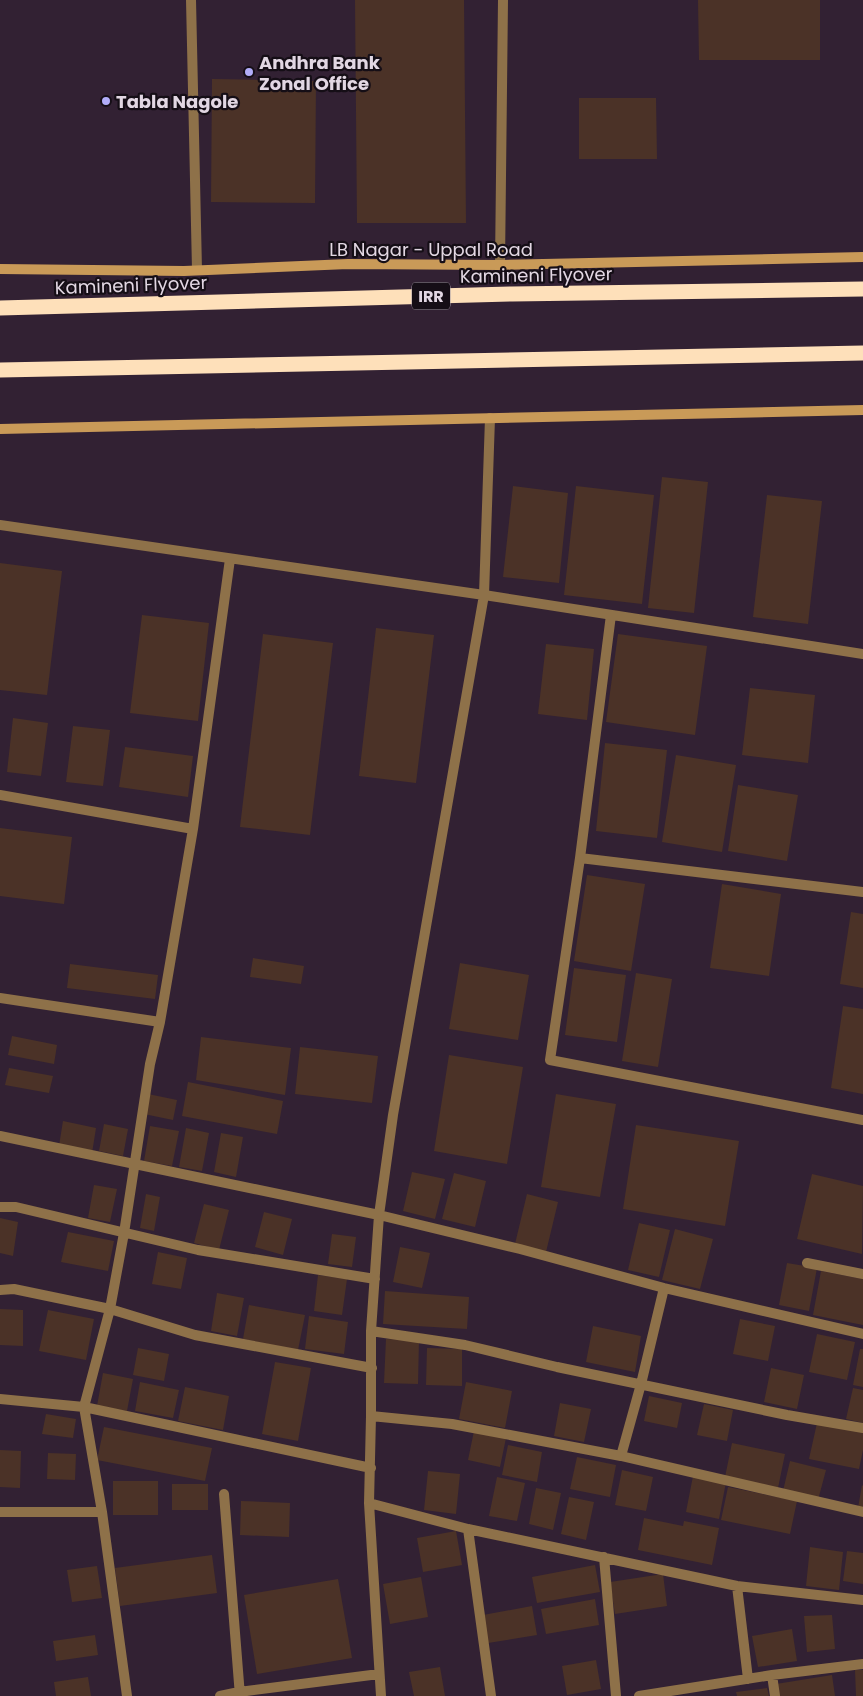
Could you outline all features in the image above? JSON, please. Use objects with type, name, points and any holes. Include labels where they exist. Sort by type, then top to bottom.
[{"type":"highway","name":"Kamineni Flyover","points":[[0,308],[512,294],[863,289]]},
{"type":"highway","points":[[0,370],[863,353]]},
{"type":"street","points":[[191,0],[197,270]]},
{"type":"street","points":[[500,265],[503,0]]},
{"type":"street","name":"LB Nagar - Uppal Road","points":[[0,269],[197,270],[348,264],[500,265],[863,257]]},
{"type":"street","points":[[0,429],[863,410]]},
{"type":"street","points":[[381,1696],[369,1503],[371,1468],[371,1331],[379,1215],[393,1115],[484,595],[490,418]]},
{"type":"street","points":[[0,526],[484,595],[863,654]]},
{"type":"street","points":[[127,1696],[102,1512],[84,1407],[110,1309],[136,1164],[150,1064],[160,1022],[193,829],[230,559]]},
{"type":"street","points":[[610,615],[580,858],[550,1060],[863,1120]]},
{"type":"street","points":[[0,795],[193,829]]},
{"type":"street","points":[[580,858],[863,892]]},
{"type":"street","points":[[0,998],[160,1022]]},
{"type":"street","points":[[0,1136],[379,1215],[520,1249],[664,1288],[863,1334]]},
{"type":"street","points":[[0,1207],[16,1207],[198,1250],[375,1279]]},
{"type":"street","points":[[807,1263],[863,1274]]},
{"type":"street","points":[[621,1456],[641,1384],[664,1288]]},
{"type":"street","points":[[0,1290],[14,1289],[110,1309],[195,1335],[372,1368]]},
{"type":"street","points":[[371,1331],[465,1345],[557,1367],[786,1415],[863,1428]]},
{"type":"street","points":[[0,1399],[84,1407],[371,1468]]},
{"type":"street","points":[[371,1416],[452,1424],[621,1456],[863,1512]]},
{"type":"street","points":[[224,1494],[240,1694]]},
{"type":"street","points":[[369,1503],[468,1529],[737,1586],[863,1600]]},
{"type":"street","points":[[0,1512],[102,1512]]},
{"type":"street","points":[[468,1529],[491,1696]]},
{"type":"street","points":[[604,1557],[616,1696]]},
{"type":"street","points":[[737,1586],[748,1679]]},
{"type":"street","points":[[639,1696],[772,1675],[863,1664]]},
{"type":"street","points":[[220,1696],[379,1674]]},
{"type":"street","points":[[772,1675],[775,1696]]},
{"type":"building","points":[[355,0],[464,0],[466,223],[357,223]]},
{"type":"building","points":[[698,0],[820,0],[820,60],[699,60]]},
{"type":"building","points":[[212,79],[316,81],[315,203],[211,202]]},
{"type":"building","points":[[579,98],[656,98],[657,159],[579,159]]},
{"type":"building","points":[[662,477],[708,482],[694,613],[648,608]]},
{"type":"building","points":[[513,486],[568,493],[559,583],[503,577]]},
{"type":"building","points":[[576,486],[654,495],[642,604],[564,595]]},
{"type":"building","points":[[767,495],[822,501],[808,624],[753,617]]},
{"type":"building","points":[[0,563],[62,571],[47,695],[0,690]]},
{"type":"building","points":[[142,615],[209,623],[198,721],[130,713]]},
{"type":"building","points":[[376,628],[434,635],[416,783],[359,776]]},
{"type":"building","points":[[263,634],[333,643],[310,835],[240,827]]},
{"type":"building","points":[[618,634],[707,646],[695,735],[606,722]]},
{"type":"building","points":[[546,644],[594,649],[587,720],[538,714]]},
{"type":"building","points":[[750,688],[815,695],[808,763],[742,755]]},
{"type":"building","points":[[13,718],[48,723],[41,776],[7,772]]},
{"type":"building","points":[[73,726],[110,730],[103,786],[66,782]]},
{"type":"building","points":[[605,743],[667,750],[657,838],[596,831]]},
{"type":"building","points":[[125,747],[193,756],[188,797],[119,787]]},
{"type":"building","points":[[676,755],[736,765],[722,852],[662,842]]},
{"type":"building","points":[[738,785],[798,795],[787,861],[728,851]]},
{"type":"building","points":[[0,828],[72,837],[64,904],[0,896]]},
{"type":"building","points":[[587,875],[645,884],[631,971],[574,961]]},
{"type":"building","points":[[722,884],[781,894],[769,976],[710,968]]},
{"type":"building","points":[[851,912],[863,914],[863,988],[840,984]]},
{"type":"building","points":[[253,958],[304,966],[301,984],[250,977]]},
{"type":"building","points":[[460,963],[529,975],[518,1040],[449,1029]]},
{"type":"building","points":[[70,964],[158,975],[155,999],[67,988]]},
{"type":"building","points":[[574,968],[626,975],[617,1042],[565,1035]]},
{"type":"building","points":[[636,973],[672,979],[658,1067],[622,1061]]},
{"type":"building","points":[[843,1006],[863,1009],[863,1094],[831,1088]]},
{"type":"building","points":[[12,1036],[57,1045],[54,1064],[8,1055]]},
{"type":"building","points":[[201,1037],[291,1048],[285,1095],[196,1080]]},
{"type":"building","points":[[300,1047],[378,1056],[372,1103],[295,1094]]},
{"type":"building","points":[[449,1055],[523,1067],[507,1164],[434,1151]]},
{"type":"building","points":[[9,1068],[53,1076],[49,1093],[5,1085]]},
{"type":"building","points":[[188,1082],[283,1101],[277,1134],[182,1116]]},
{"type":"building","points":[[148,1094],[177,1100],[173,1120],[144,1114]]},
{"type":"building","points":[[556,1094],[616,1104],[600,1197],[541,1187]]},
{"type":"building","points":[[63,1121],[96,1128],[92,1153],[59,1146]]},
{"type":"building","points":[[104,1124],[128,1129],[123,1156],[99,1151]]},
{"type":"building","points":[[636,1125],[739,1141],[725,1226],[623,1209]]},
{"type":"building","points":[[150,1126],[179,1131],[172,1166],[144,1161]]},
{"type":"building","points":[[186,1128],[209,1133],[202,1171],[179,1167]]},
{"type":"building","points":[[221,1133],[243,1137],[236,1177],[214,1172]]},
{"type":"building","points":[[412,1172],[445,1179],[435,1219],[403,1211]]},
{"type":"building","points":[[454,1173],[486,1181],[475,1227],[442,1219]]},
{"type":"building","points":[[812,1174],[863,1186],[862,1254],[797,1239]]},
{"type":"building","points":[[94,1185],[117,1189],[110,1222],[88,1218]]},
{"type":"building","points":[[146,1194],[160,1197],[154,1231],[140,1228]]},
{"type":"building","points":[[527,1194],[558,1202],[546,1252],[515,1244]]},
{"type":"building","points":[[204,1204],[229,1210],[219,1250],[194,1243]]},
{"type":"building","points":[[264,1212],[292,1219],[283,1255],[255,1247]]},
{"type":"building","points":[[0,1218],[18,1222],[13,1256],[0,1253]]},
{"type":"building","points":[[639,1223],[670,1230],[659,1277],[628,1270]]},
{"type":"building","points":[[675,1229],[713,1239],[700,1289],[662,1280]]},
{"type":"building","points":[[68,1232],[114,1241],[108,1271],[61,1262]]},
{"type":"building","points":[[332,1234],[356,1237],[352,1267],[328,1264]]},
{"type":"building","points":[[400,1247],[430,1253],[422,1288],[393,1282]]},
{"type":"building","points":[[158,1252],[187,1258],[181,1289],[152,1284]]},
{"type":"building","points":[[787,1263],[817,1268],[809,1311],[779,1305]]},
{"type":"building","points":[[821,1271],[863,1279],[863,1325],[813,1315]]},
{"type":"building","points":[[318,1275],[347,1279],[342,1315],[314,1311]]},
{"type":"building","points":[[385,1291],[469,1297],[467,1329],[383,1324]]},
{"type":"building","points":[[217,1293],[244,1298],[237,1336],[211,1331]]},
{"type":"building","points":[[249,1305],[305,1315],[298,1350],[243,1339]]},
{"type":"building","points":[[0,1309],[23,1310],[23,1346],[0,1345]]},
{"type":"building","points":[[48,1310],[94,1319],[86,1360],[39,1351]]},
{"type":"building","points":[[309,1316],[348,1322],[344,1354],[305,1349]]},
{"type":"building","points":[[740,1319],[775,1326],[768,1361],[733,1354]]},
{"type":"building","points":[[593,1326],[641,1336],[635,1372],[586,1362]]},
{"type":"building","points":[[817,1334],[855,1342],[847,1380],[809,1372]]},
{"type":"building","points":[[386,1339],[419,1340],[418,1384],[384,1383]]},
{"type":"building","points":[[138,1348],[169,1354],[164,1381],[133,1375]]},
{"type":"building","points":[[427,1348],[462,1349],[462,1386],[426,1385]]},
{"type":"building","points":[[860,1349],[863,1349],[863,1387],[853,1385]]},
{"type":"building","points":[[275,1362],[311,1368],[298,1441],[262,1434]]},
{"type":"building","points":[[771,1368],[804,1375],[797,1409],[764,1402]]},
{"type":"building","points":[[103,1373],[133,1379],[127,1411],[97,1406]]},
{"type":"building","points":[[140,1382],[179,1390],[173,1418],[135,1411]]},
{"type":"building","points":[[466,1382],[512,1391],[505,1428],[459,1419]]},
{"type":"building","points":[[185,1387],[229,1396],[223,1430],[178,1421]]},
{"type":"building","points":[[853,1388],[863,1390],[863,1423],[846,1419]]},
{"type":"building","points":[[649,1396],[682,1403],[677,1428],[644,1421]]},
{"type":"building","points":[[560,1403],[591,1409],[584,1442],[554,1436]]},
{"type":"building","points":[[704,1404],[733,1410],[727,1441],[697,1435]]},
{"type":"building","points":[[46,1414],[76,1419],[73,1438],[42,1434]]},
{"type":"building","points":[[817,1423],[863,1432],[863,1450],[859,1469],[809,1459]]},
{"type":"building","points":[[104,1427],[212,1448],[205,1481],[97,1460]]},
{"type":"building","points":[[474,1431],[506,1438],[500,1467],[468,1460]]},
{"type":"building","points":[[732,1443],[785,1454],[778,1488],[725,1477]]},
{"type":"building","points":[[508,1445],[542,1452],[537,1482],[502,1475]]},
{"type":"building","points":[[0,1450],[21,1451],[20,1488],[0,1487]]},
{"type":"building","points":[[48,1453],[76,1454],[75,1480],[47,1479]]},
{"type":"building","points":[[577,1457],[616,1465],[610,1497],[570,1489]]},
{"type":"building","points":[[790,1461],[826,1470],[818,1500],[783,1491]]},
{"type":"building","points":[[622,1470],[653,1477],[646,1511],[615,1505]]},
{"type":"building","points":[[428,1471],[460,1474],[456,1514],[424,1510]]},
{"type":"building","points":[[693,1476],[726,1482],[719,1519],[686,1512]]},
{"type":"building","points":[[497,1477],[525,1483],[517,1521],[489,1516]]},
{"type":"building","points":[[113,1481],[158,1481],[158,1515],[113,1515]]},
{"type":"building","points":[[172,1484],[208,1484],[208,1510],[172,1510]]},
{"type":"building","points":[[863,1486],[863,1510],[858,1508]]},
{"type":"building","points":[[728,1487],[797,1501],[790,1534],[721,1520]]},
{"type":"building","points":[[536,1488],[561,1493],[553,1530],[529,1524]]},
{"type":"building","points":[[569,1497],[594,1502],[586,1540],[561,1534]]},
{"type":"building","points":[[241,1501],[290,1503],[289,1537],[240,1535]]},
{"type":"building","points":[[644,1518],[683,1526],[684,1521],[719,1528],[712,1565],[638,1550]]},
{"type":"building","points":[[456,1531],[462,1565],[423,1572],[417,1538]]},
{"type":"building","points":[[810,1547],[843,1552],[839,1590],[806,1586]]},
{"type":"building","points":[[847,1551],[863,1553],[863,1584],[843,1581]]},
{"type":"building","points":[[212,1555],[217,1593],[120,1606],[115,1568]]},
{"type":"building","points":[[595,1565],[600,1592],[537,1603],[532,1577]]},
{"type":"building","points":[[97,1566],[102,1598],[72,1602],[67,1570]]},
{"type":"building","points":[[663,1574],[667,1606],[615,1614],[610,1582]]},
{"type":"building","points":[[421,1577],[428,1617],[390,1624],[383,1584]]},
{"type":"building","points":[[338,1579],[352,1658],[257,1674],[244,1595]]},
{"type":"building","points":[[595,1599],[599,1625],[546,1634],[541,1609]]},
{"type":"building","points":[[532,1606],[537,1635],[488,1643],[483,1615]]},
{"type":"building","points":[[832,1615],[835,1649],[807,1652],[804,1616]]},
{"type":"building","points":[[792,1629],[797,1661],[758,1667],[752,1636]]},
{"type":"building","points":[[95,1635],[98,1655],[56,1661],[53,1641]]},
{"type":"building","points":[[596,1660],[601,1689],[567,1695],[562,1666]]},
{"type":"building","points":[[440,1667],[445,1696],[414,1696],[409,1672]]},
{"type":"building","points":[[855,1670],[863,1670],[863,1696],[856,1696]]},
{"type":"building","points":[[832,1675],[835,1696],[777,1696],[776,1684]]},
{"type":"building","points":[[88,1677],[91,1696],[56,1696],[54,1682]]},
{"type":"building","points":[[767,1688],[769,1696],[737,1696],[736,1692]]},
{"type":"place","name":"Andhra Bank Zonal Office","points":[[249,72]]},
{"type":"place","name":"Tabla Nagole","points":[[106,101]]}]
